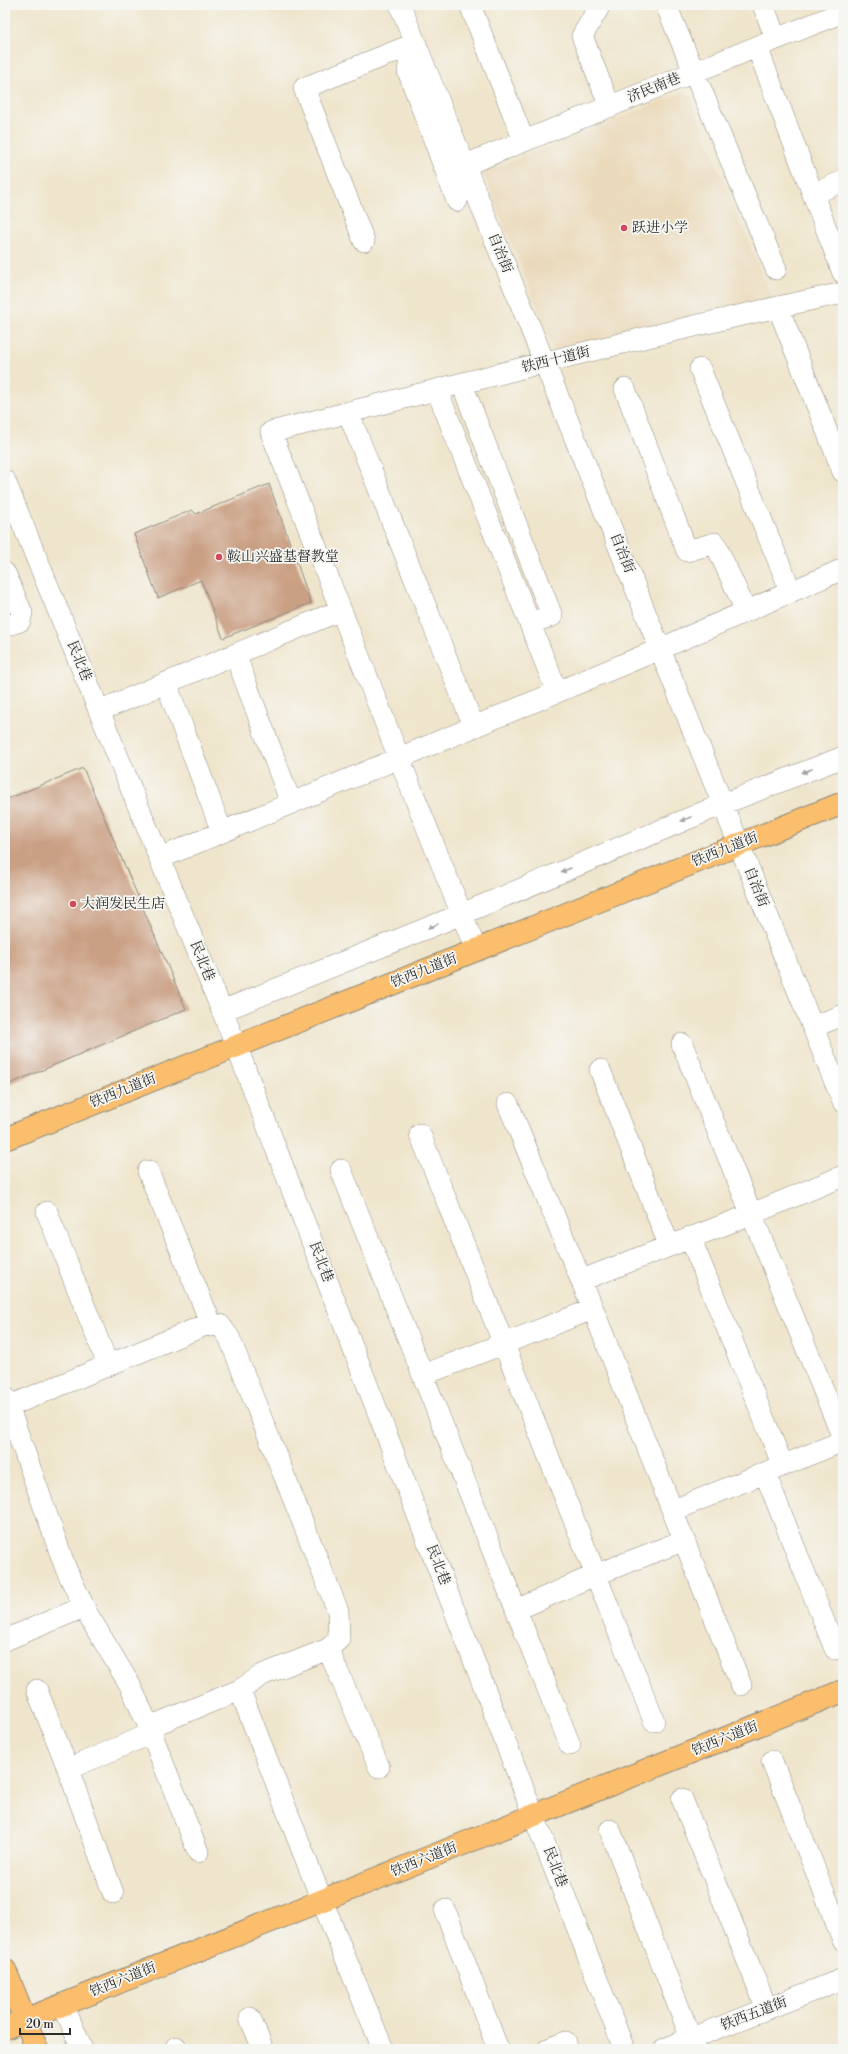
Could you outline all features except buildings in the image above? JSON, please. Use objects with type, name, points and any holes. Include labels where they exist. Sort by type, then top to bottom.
[{"type":"main road","name":"铁西九道街","points":[[5,1138],[843,803]]},
{"type":"main road","name":"铁西六道街","points":[[5,2028],[843,1691]]},
{"type":"main road","points":[[5,1970],[37,2049]]},
{"type":"street","name":"自治街","points":[[400,5],[414,44],[465,165],[843,1102]]},
{"type":"street","points":[[470,5],[524,141]]},
{"type":"street","points":[[597,5],[598,9],[582,36],[610,107]]},
{"type":"street","points":[[666,5],[693,73],[776,269]]},
{"type":"street","points":[[763,5],[776,39]]},
{"type":"street","name":"济民南巷","points":[[465,165],[843,12]]},
{"type":"street","points":[[414,44],[408,71],[457,201]]},
{"type":"street","points":[[364,241],[304,88],[414,44]]},
{"type":"street","points":[[757,47],[843,272]]},
{"type":"street","points":[[813,194],[843,181]]},
{"type":"street","name":"铁西十道街","points":[[341,610],[271,432],[778,306],[843,293]]},
{"type":"street","points":[[778,306],[843,472]]},
{"type":"street","points":[[700,369],[791,592]]},
{"type":"street","points":[[462,384],[552,616],[530,623]]},
{"type":"street","points":[[625,389],[687,551],[715,543],[746,612]]},
{"type":"street","points":[[438,390],[557,692]]},
{"type":"street","points":[[348,412],[474,727]]},
{"type":"street","name":"民北巷","points":[[5,481],[237,1046],[535,1815],[624,2049]]},
{"type":"street","points":[[160,858],[660,649],[843,569]]},
{"type":"street","points":[[5,573],[22,613],[20,621],[5,626]]},
{"type":"street","points":[[99,710],[341,610],[476,950]]},
{"type":"street","points":[[235,654],[291,803]]},
{"type":"street","points":[[166,683],[222,832]]},
{"type":"street","points":[[222,1011],[462,914],[723,804],[843,757]]},
{"type":"street","points":[[813,1027],[843,1015]]},
{"type":"street","points":[[674,1510],[843,1440],[682,1044]]},
{"type":"street","points":[[600,1070],[669,1245]]},
{"type":"street","points":[[508,1104],[594,1309],[674,1510],[741,1685]]},
{"type":"street","points":[[420,1134],[654,1721]]},
{"type":"street","points":[[341,1170],[570,1745]]},
{"type":"street","points":[[148,1171],[212,1326]]},
{"type":"street","points":[[582,1280],[752,1214],[843,1176]]},
{"type":"street","points":[[47,1212],[108,1365]]},
{"type":"street","points":[[690,1237],[774,1469],[835,1649]]},
{"type":"street","points":[[423,1375],[594,1309]]},
{"type":"street","points":[[68,1769],[149,1731],[240,1690],[262,1675],[328,1650],[339,1639],[338,1611],[229,1337],[220,1325],[203,1326],[108,1365],[6,1404],[66,1569],[84,1607],[130,1685],[149,1731],[198,1852]]},
{"type":"street","points":[[516,1610],[596,1575],[685,1540]]},
{"type":"street","points":[[5,1640],[84,1607]]},
{"type":"street","points":[[328,1650],[379,1767]]},
{"type":"street","points":[[37,1690],[68,1769],[112,1893]]},
{"type":"street","points":[[240,1690],[322,1901],[383,2049]]},
{"type":"street","points":[[772,1761],[843,1940]]},
{"type":"street","points":[[682,1800],[767,2009]]},
{"type":"street","points":[[610,1830],[693,2044]]},
{"type":"street","points":[[445,1910],[498,2049]]},
{"type":"street","name":"铁西五道街","points":[[664,2049],[693,2044],[767,2009],[843,1979]]},
{"type":"street","points":[[63,2004],[82,2049]]},
{"type":"street","points":[[250,2018],[263,2049]]},
{"type":"shaded area","name":"跃进小学","points":[[687,91],[765,283],[773,298],[555,351],[483,173]]},
{"type":"place","name":"跃进小学","points":[[624,228]]},
{"type":"place","name":"鞍山兴盛基督教堂","points":[[219,557]]},
{"type":"place","name":"大润发民生店","points":[[73,904]]}]
